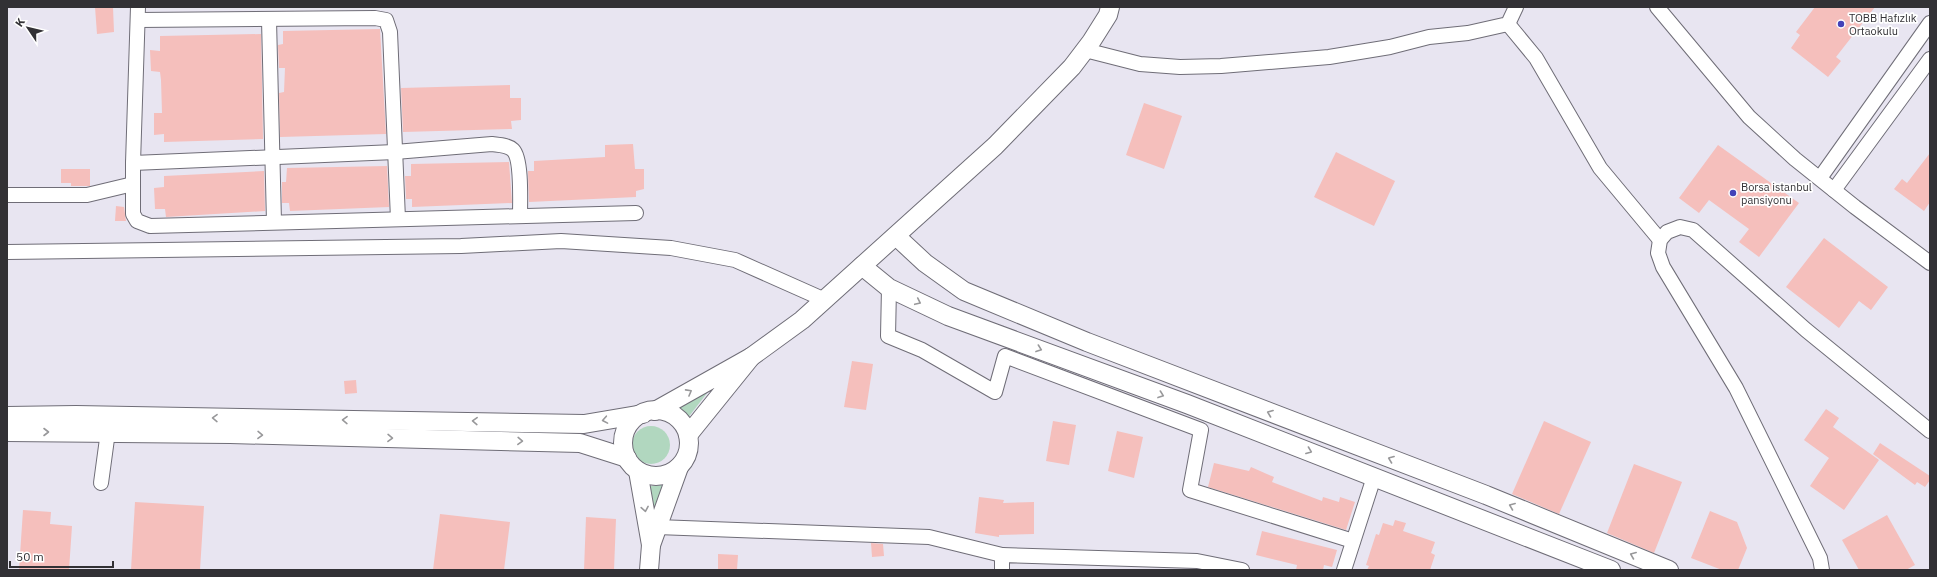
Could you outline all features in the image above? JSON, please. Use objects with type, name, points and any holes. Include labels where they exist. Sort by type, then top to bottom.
[{"type":"main road","points":[[679,467],[670,473],[659,476],[648,475],[638,471],[630,464],[623,443],[625,432],[630,423],[751,357],[802,320],[995,146],[1072,67],[1108,15],[1110,7]]},
{"type":"main road","points":[[896,236],[925,263],[964,291],[1087,342],[1486,495],[1669,570]]},
{"type":"main road","points":[[862,266],[889,288],[948,316],[1374,476],[1611,570]]},
{"type":"main road","points":[[688,435],[751,357]]},
{"type":"main road","points":[[7,432],[109,424],[584,424],[649,412],[668,413],[678,418],[688,435],[688,448],[685,458],[679,467],[651,545]]},
{"type":"main road","points":[[7,416],[109,424],[580,443],[627,458]]},
{"type":"main road","points":[[638,471],[651,545],[649,570]]},
{"type":"street","points":[[1508,24],[1516,7]]},
{"type":"street","points":[[1657,7],[1749,117],[1834,190],[1930,263]]},
{"type":"street","points":[[398,219],[390,32],[386,20],[375,18],[269,20],[138,13],[133,164],[133,214],[137,221],[150,226],[636,213]]},
{"type":"street","points":[[269,20],[274,222]]},
{"type":"street","points":[[1820,178],[1930,23]]},
{"type":"street","points":[[1085,50],[1140,64],[1180,67],[1221,66],[1329,57],[1390,47],[1429,37],[1468,33],[1508,24]]},
{"type":"street","points":[[1508,24],[1536,58],[1600,168],[1660,240]]},
{"type":"street","points":[[1834,190],[1930,59]]},
{"type":"street","points":[[133,164],[395,152],[492,144],[507,146],[514,151],[518,160],[520,216]]},
{"type":"street","points":[[7,195],[87,195],[133,184]]},
{"type":"street","points":[[1822,570],[1820,558],[1736,388],[1663,267],[1658,253],[1660,240],[1667,232],[1680,227],[1693,230],[1806,330],[1930,431]]},
{"type":"street","points":[[7,252],[312,249],[569,242],[671,248],[734,260],[825,300]]},
{"type":"street","points":[[889,288],[888,336],[922,350],[995,392],[1005,356],[1201,430],[1190,490],[1353,541]]},
{"type":"street","points":[[101,483],[109,424]]},
{"type":"street","points":[[1344,570],[1374,476]]},
{"type":"street","points":[[657,528],[929,537],[1002,555],[1197,561],[1242,570]]},
{"type":"street","points":[[1002,555],[1002,570]]},
{"type":"green space","points":[[714,384],[687,419],[676,409]]},
{"type":"green space","points":[[651,426],[664,432],[670,445],[664,458],[651,464],[638,458],[632,445],[638,432]]},
{"type":"green space","points":[[662,485],[656,517],[650,486]]},
{"type":"building","points":[[95,7],[113,7],[114,32],[97,34]]},
{"type":"building","points":[[1815,7],[1875,7],[1836,57],[1841,61],[1828,77],[1791,48],[1800,35],[1796,32]]},
{"type":"building","points":[[380,29],[386,134],[280,137],[279,93],[284,92],[285,68],[279,68],[278,45],[283,44],[283,31]]},
{"type":"building","points":[[261,34],[263,139],[164,142],[164,134],[154,135],[154,113],[162,113],[161,80],[160,72],[151,71],[150,50],[160,51],[160,36]]},
{"type":"building","points":[[510,85],[510,98],[521,98],[521,120],[511,121],[512,129],[403,132],[401,88]]},
{"type":"building","points":[[1144,103],[1182,116],[1164,169],[1126,155]]},
{"type":"building","points":[[633,144],[635,169],[644,169],[644,189],[636,191],[636,197],[529,202],[528,171],[534,171],[534,161],[605,157],[605,145]]},
{"type":"building","points":[[1718,145],[1799,203],[1759,257],[1739,242],[1749,229],[1709,200],[1699,213],[1679,198]]},
{"type":"building","points":[[1336,152],[1395,181],[1374,226],[1314,197]]},
{"type":"building","points":[[1930,153],[1930,202],[1924,211],[1894,189],[1902,179],[1907,183]]},
{"type":"building","points":[[509,162],[512,203],[412,207],[412,199],[406,199],[405,176],[411,176],[411,164]]},
{"type":"building","points":[[387,166],[389,207],[290,211],[289,203],[282,203],[282,182],[286,182],[287,168]]},
{"type":"building","points":[[61,169],[90,169],[90,186],[71,186],[71,183],[61,183]]},
{"type":"building","points":[[264,171],[265,211],[166,217],[165,209],[155,209],[154,188],[164,187],[164,176]]},
{"type":"building","points":[[116,206],[124,207],[126,221],[115,221]]},
{"type":"building","points":[[1824,238],[1888,287],[1871,310],[1859,301],[1839,328],[1786,287]]},
{"type":"building","points":[[852,361],[873,364],[866,410],[844,407]]},
{"type":"building","points":[[356,380],[357,393],[345,394],[344,381]]},
{"type":"building","points":[[1826,409],[1839,418],[1833,427],[1879,460],[1844,510],[1810,486],[1829,458],[1804,440]]},
{"type":"building","points":[[1053,421],[1076,425],[1069,465],[1046,461]]},
{"type":"building","points":[[1544,421],[1591,442],[1559,514],[1512,494]]},
{"type":"building","points":[[1117,431],[1143,437],[1134,478],[1108,471]]},
{"type":"building","points":[[1880,443],[1930,476],[1930,480],[1925,487],[1917,482],[1915,485],[1873,454]]},
{"type":"building","points":[[1214,463],[1249,471],[1251,467],[1274,477],[1272,482],[1322,501],[1323,497],[1339,502],[1340,497],[1355,502],[1346,530],[1208,487]]},
{"type":"building","points":[[1634,464],[1682,482],[1654,553],[1607,533]]},
{"type":"building","points":[[979,497],[1004,500],[1003,503],[1034,502],[1034,534],[999,535],[999,537],[975,533]]},
{"type":"building","points":[[135,502],[204,506],[200,570],[131,570]]},
{"type":"building","points":[[23,510],[51,512],[50,524],[72,526],[69,570],[19,570]]},
{"type":"building","points":[[1710,511],[1737,522],[1747,548],[1738,570],[1722,570],[1691,558]]},
{"type":"building","points":[[440,514],[510,522],[504,570],[433,570]]},
{"type":"building","points":[[1887,515],[1915,565],[1906,570],[1859,570],[1842,540]]},
{"type":"building","points":[[586,517],[616,519],[614,570],[584,570]]},
{"type":"building","points":[[1395,520],[1406,523],[1403,531],[1435,542],[1431,553],[1435,555],[1430,570],[1367,570],[1369,566],[1366,565],[1376,534],[1379,535],[1383,523],[1393,526]]},
{"type":"building","points":[[1262,531],[1337,550],[1332,567],[1324,565],[1323,570],[1296,570],[1297,565],[1256,555]]},
{"type":"building","points":[[871,543],[883,544],[884,556],[872,557]]},
{"type":"building","points":[[718,554],[738,555],[737,570],[718,570]]},
{"type":"place","name":"TOBB Hafızlık Ortaokulu","points":[[1841,24]]},
{"type":"place","name":"Borsa istanbul pansiyonu","points":[[1733,193]]}]
